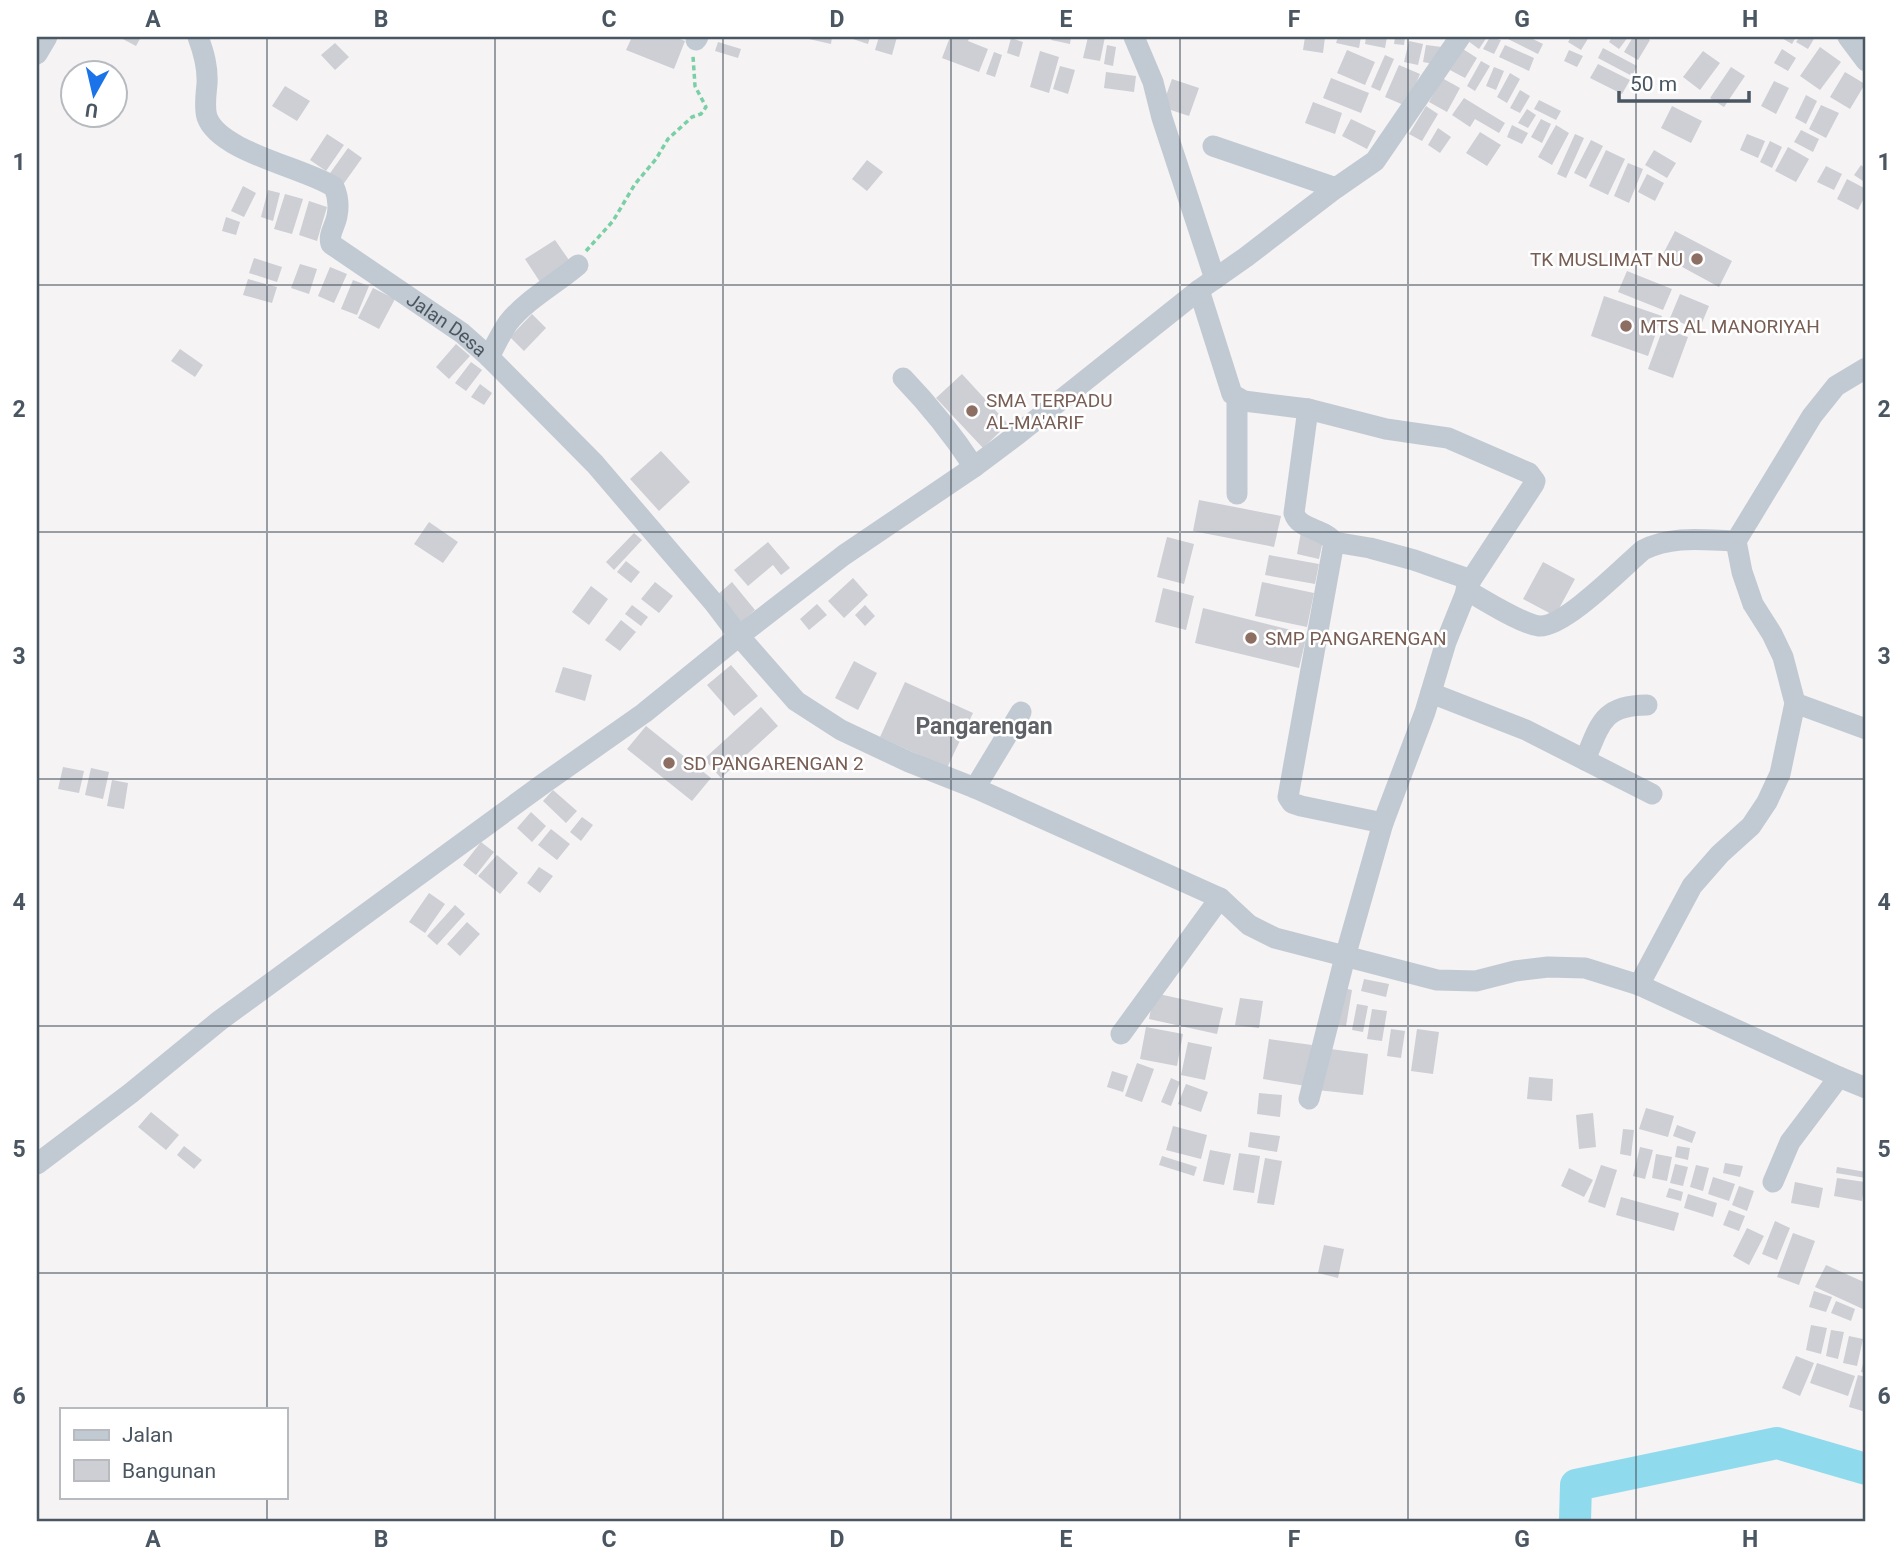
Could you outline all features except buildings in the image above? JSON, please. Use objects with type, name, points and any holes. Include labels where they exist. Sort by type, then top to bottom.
[{"type":"street","points":[[37,54],[47,37]]},
{"type":"street","name":"Jalan Desa","points":[[198,37],[206,56],[205,103],[207,117],[212,126],[251,153],[334,187],[338,202],[337,218],[330,236],[331,244],[462,332],[595,464],[715,603],[738,636],[796,701],[841,730],[1220,898],[1249,925],[1275,938],[1437,980],[1476,981],[1515,971],[1548,967],[1585,968],[1639,985],[1866,1088]]},
{"type":"street","points":[[1134,37],[1153,82],[1207,284],[1232,394],[1244,401],[1308,409],[1386,429],[1448,438],[1530,473],[1534,478],[1534,484],[1469,585],[1446,642],[1425,712],[1382,822],[1309,1099]]},
{"type":"street","points":[[37,1164],[131,1093],[219,1021],[543,783],[644,713],[738,636],[844,555],[974,467],[1207,284],[1375,161],[1460,37]]},
{"type":"street","points":[[1848,37],[1866,61]]},
{"type":"street","points":[[1213,146],[1336,188]]},
{"type":"street","points":[[489,358],[509,323],[536,296],[578,265]]},
{"type":"street","points":[[1639,985],[1692,886],[1720,854],[1751,826],[1767,802],[1780,774],[1795,703],[1783,657],[1753,604],[1742,572],[1736,541],[1812,416],[1836,386],[1866,368]]},
{"type":"street","points":[[903,378],[931,407],[974,467]]},
{"type":"street","points":[[1237,398],[1237,494]]},
{"type":"street","points":[[1308,409],[1294,513],[1300,522],[1330,536],[1334,542],[1288,797],[1292,803],[1301,806],[1382,822]]},
{"type":"street","points":[[1334,542],[1414,559],[1469,585],[1514,616],[1540,626],[1554,623],[1570,614],[1643,550],[1657,543],[1681,539],[1736,541]]},
{"type":"street","points":[[1431,693],[1526,730],[1652,794]]},
{"type":"street","points":[[1795,703],[1866,729]]},
{"type":"street","points":[[1585,760],[1604,719],[1615,710],[1629,705],[1647,705]]},
{"type":"street","points":[[975,788],[1021,712]]},
{"type":"street","points":[[1121,1034],[1220,898]]},
{"type":"street","points":[[1773,1182],[1790,1142],[1839,1077]]},
{"type":"path","points":[[578,265],[587,248],[612,221],[668,139],[692,117],[701,114],[706,107],[695,86],[692,59],[697,38]]},
{"type":"waterway","points":[[1575,1521],[1576,1485],[1777,1443],[1866,1469]]},
{"type":"place","name":"TK MUSLIMAT NU","points":[[1697,259]]},
{"type":"place","name":"MTS AL MANORIYAH","points":[[1626,326]]},
{"type":"place","name":"SMA TERPADU AL-MA'ARIF","points":[[972,411]]},
{"type":"place","name":"SMP PANGARENGAN","points":[[1251,638]]},
{"type":"place","name":"SD PANGARENGAN 2","points":[[669,763]]},
{"type":"district","name":"Pangarengan","points":[[984,726]]}]
